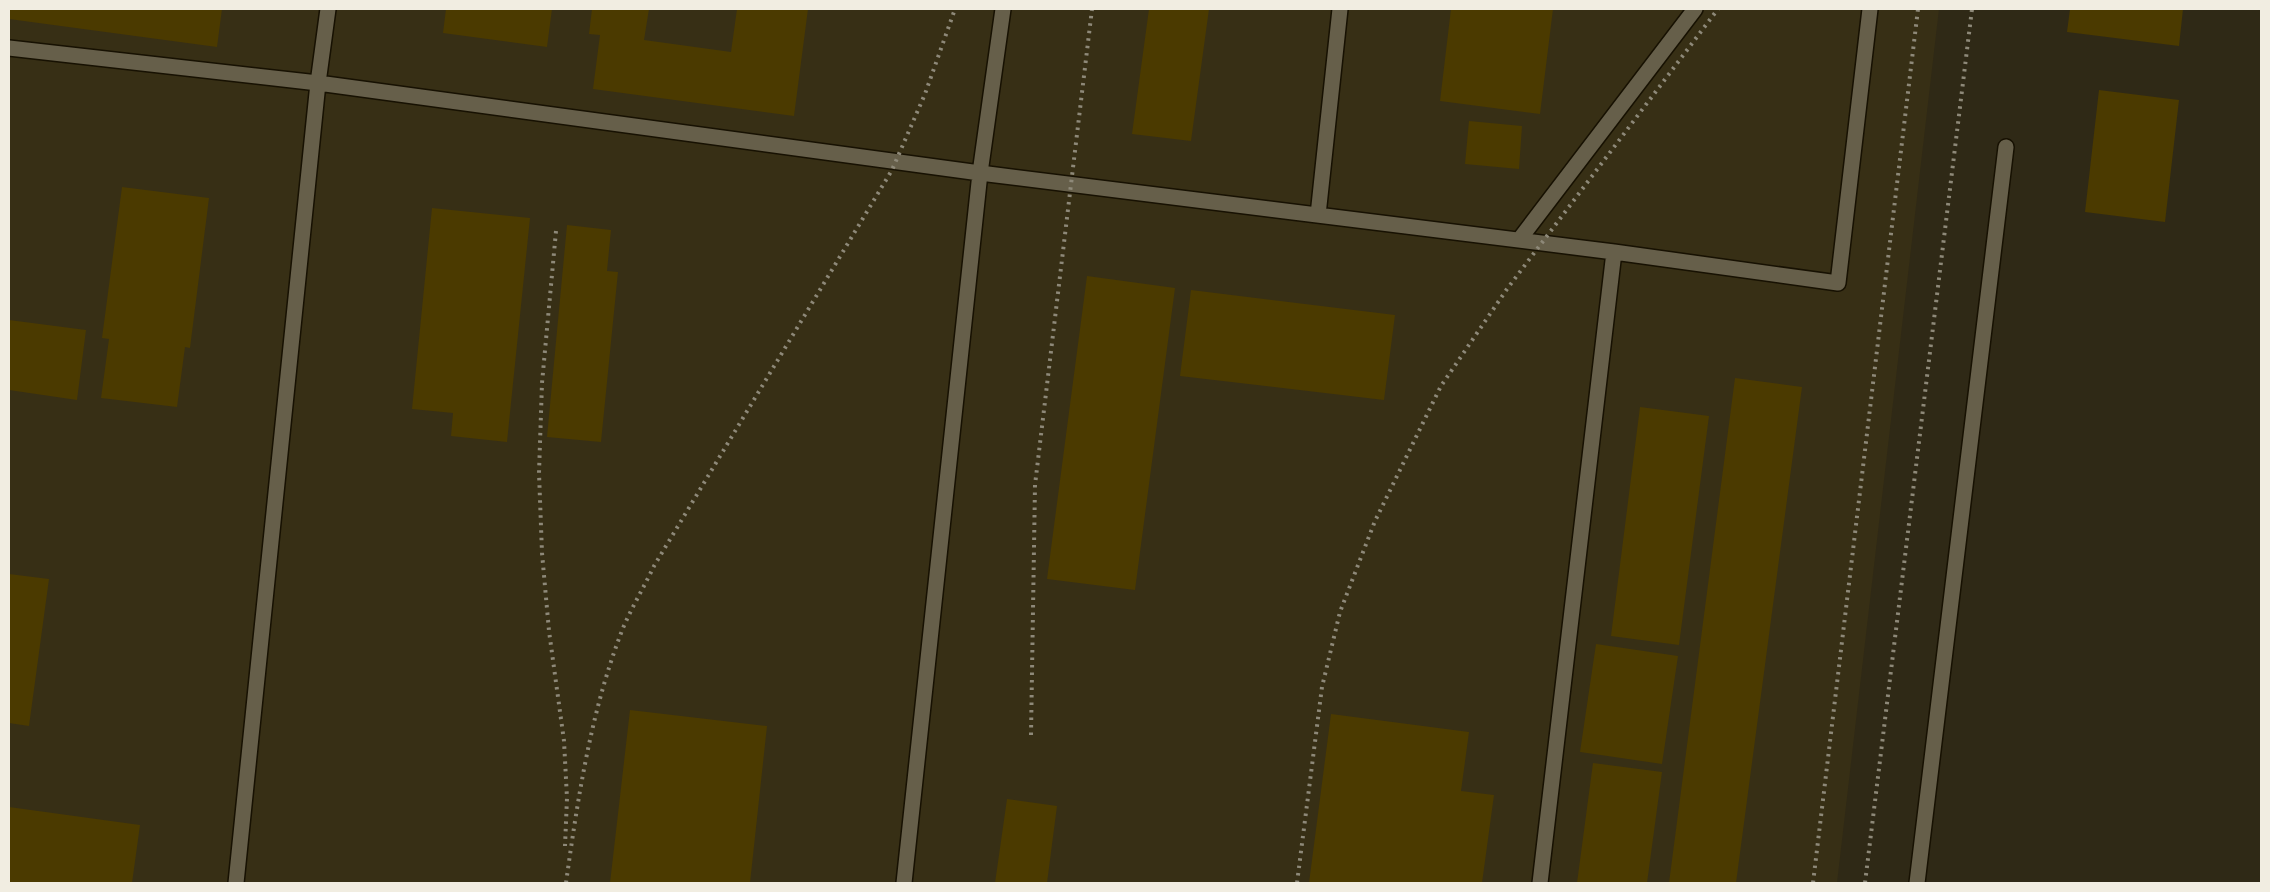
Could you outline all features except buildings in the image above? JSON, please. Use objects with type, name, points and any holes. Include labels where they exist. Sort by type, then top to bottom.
[{"type":"lane","points":[[236,883],[318,84],[328,9]]},
{"type":"lane","points":[[904,883],[980,173],[1003,9]]},
{"type":"lane","points":[[1318,215],[1340,9]]},
{"type":"lane","points":[[1519,240],[1695,9]]},
{"type":"lane","points":[[9,48],[318,84],[980,173],[1614,252],[1838,283],[1870,9]]},
{"type":"lane","points":[[1917,883],[2006,147]]},
{"type":"lane","points":[[1540,883],[1614,252]]},
{"type":"shaded area","points":[[9,9],[1939,9],[1837,883],[9,883]]},
{"type":"railway","points":[[566,883],[575,818],[594,722],[612,659],[630,612],[654,566],[892,170],[925,94],[955,9]]},
{"type":"railway","points":[[1031,735],[1035,485],[1092,9]]},
{"type":"railway","points":[[1297,883],[1322,687],[1340,612],[1375,521],[1441,386],[1507,289],[1718,9]]},
{"type":"railway","points":[[1813,883],[1918,9]]},
{"type":"railway","points":[[1865,883],[1972,9]]},
{"type":"railway","points":[[556,231],[542,383],[539,473],[542,553],[549,631],[564,741],[567,798],[565,846]]}]
